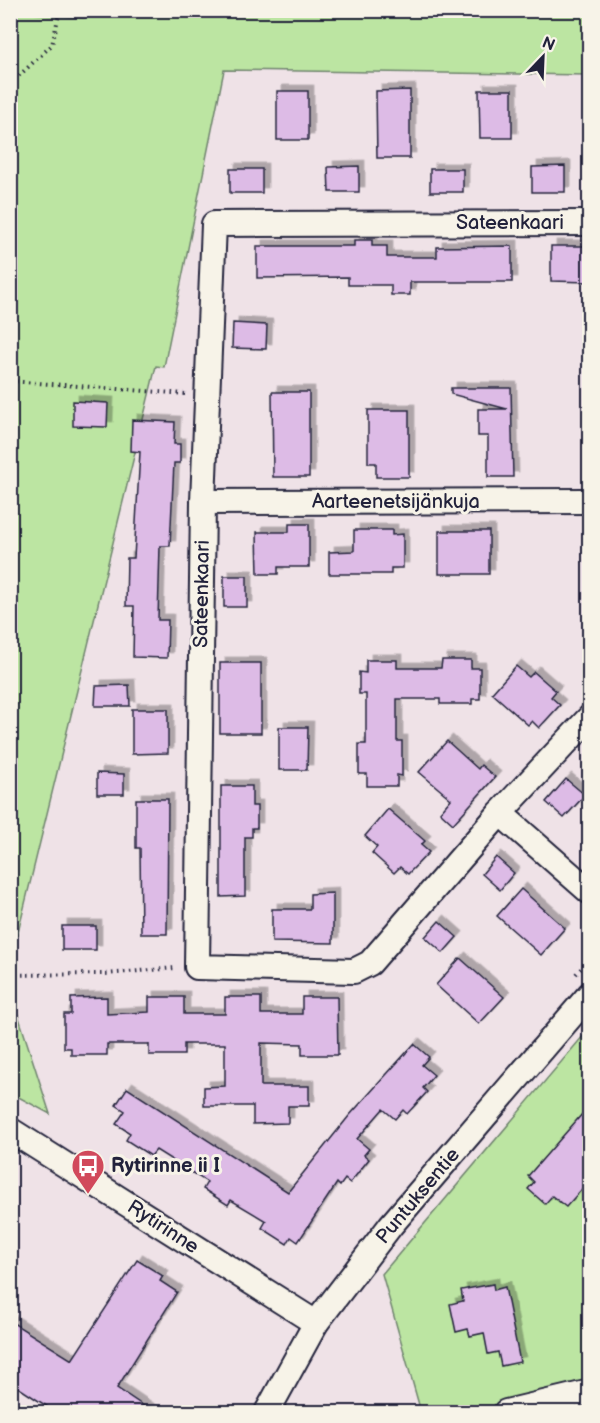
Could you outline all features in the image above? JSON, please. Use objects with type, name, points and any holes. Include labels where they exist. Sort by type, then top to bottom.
[{"type":"street","name":"Sateenkaari","points":[[197,967],[203,502],[214,224],[590,223]]},
{"type":"street","name":"Aarteenetsijänkuja","points":[[203,502],[590,501]]},
{"type":"street","points":[[197,967],[354,971],[370,963],[500,813],[590,717]]},
{"type":"street","points":[[500,813],[590,892]]},
{"type":"street","name":"Puntuksentie","points":[[267,1413],[316,1323],[391,1225],[590,994]]},
{"type":"street","name":"Rytirinne","points":[[10,1130],[316,1323]]},
{"type":"street","points":[[506,1413],[590,1392]]},
{"type":"path","points":[[10,84],[52,45],[60,10]]},
{"type":"path","points":[[10,381],[207,395]]},
{"type":"path","points":[[10,975],[105,974],[197,967]]},
{"type":"green space","points":[[101,10],[590,11],[589,75],[224,70],[164,367],[156,366],[14,949],[11,950],[10,11],[84,18]]},
{"type":"green space","points":[[11,993],[50,1114],[11,1093]]},
{"type":"green space","points":[[589,1029],[589,1412],[421,1412],[382,1274]]},
{"type":"building","points":[[410,90],[410,158],[377,158],[376,91]]},
{"type":"building","points":[[479,90],[512,90],[512,138],[480,138]]},
{"type":"building","points":[[277,91],[308,91],[308,140],[277,140]]},
{"type":"building","points":[[359,166],[359,192],[329,192],[328,167]]},
{"type":"building","points":[[565,166],[565,192],[532,192],[532,167]]},
{"type":"building","points":[[230,169],[262,169],[262,193],[230,193]]},
{"type":"building","points":[[430,169],[463,169],[463,192],[430,192]]},
{"type":"building","points":[[354,240],[372,240],[372,246],[387,246],[387,257],[437,257],[437,247],[512,246],[512,282],[410,282],[410,295],[391,295],[391,285],[348,285],[348,277],[257,278],[257,246],[354,246]]},
{"type":"building","points":[[551,246],[590,246],[590,282],[551,281]]},
{"type":"building","points":[[233,323],[267,325],[266,349],[232,348]]},
{"type":"building","points":[[451,388],[511,388],[513,477],[488,477],[488,436],[478,436],[478,409],[507,409],[451,394]]},
{"type":"building","points":[[272,392],[309,392],[309,477],[273,477]]},
{"type":"building","points":[[73,401],[108,403],[107,427],[73,426]]},
{"type":"building","points":[[368,410],[409,410],[409,477],[376,477],[376,463],[368,463]]},
{"type":"building","points":[[132,420],[175,422],[174,444],[180,444],[180,463],[174,463],[170,546],[160,546],[158,620],[168,620],[167,658],[133,657],[134,606],[126,606],[127,558],[134,558],[140,452],[131,451]]},
{"type":"building","points":[[289,524],[309,524],[309,567],[278,567],[278,574],[258,574],[257,532],[289,532]]},
{"type":"building","points":[[354,530],[392,530],[392,535],[403,534],[403,568],[391,568],[391,574],[329,574],[329,552],[354,551]]},
{"type":"building","points":[[439,531],[489,531],[489,574],[439,574]]},
{"type":"building","points":[[224,576],[247,576],[247,607],[224,607]]},
{"type":"building","points":[[366,660],[397,660],[397,668],[441,668],[442,660],[471,660],[471,668],[480,668],[480,699],[472,699],[472,704],[440,704],[440,699],[397,699],[397,741],[402,741],[402,776],[397,775],[397,786],[367,786],[367,774],[359,774],[359,744],[366,744],[366,694],[359,694],[359,672],[366,673]]},
{"type":"building","points":[[220,663],[261,663],[261,733],[220,733]]},
{"type":"building","points":[[516,666],[529,677],[534,672],[556,691],[551,697],[560,705],[539,728],[532,721],[528,725],[492,693]]},
{"type":"building","points":[[129,685],[130,706],[95,706],[96,686]]},
{"type":"building","points":[[132,709],[168,709],[168,753],[132,754]]},
{"type":"building","points":[[279,727],[308,727],[307,770],[279,770]]},
{"type":"building","points":[[447,741],[478,769],[481,765],[495,777],[453,824],[440,812],[451,799],[419,772]]},
{"type":"building","points":[[97,773],[124,774],[124,794],[97,794]]},
{"type":"building","points":[[566,779],[585,795],[564,818],[546,802]]},
{"type":"building","points":[[221,786],[252,786],[252,806],[257,806],[257,828],[252,828],[252,837],[245,837],[245,896],[221,897]]},
{"type":"building","points":[[136,799],[168,799],[167,934],[141,934],[140,848],[136,848]]},
{"type":"building","points":[[388,809],[425,841],[421,845],[429,852],[408,874],[400,867],[394,873],[372,853],[377,847],[365,836]]},
{"type":"building","points":[[496,857],[514,873],[500,890],[482,874]]},
{"type":"building","points":[[521,889],[565,928],[541,955],[497,916]]},
{"type":"building","points":[[333,893],[333,943],[272,942],[272,909],[310,909],[310,894]]},
{"type":"building","points":[[439,921],[457,937],[443,953],[425,937]]},
{"type":"building","points":[[62,926],[96,926],[96,950],[62,950]]},
{"type":"building","points":[[460,958],[504,997],[479,1024],[436,985]]},
{"type":"building","points":[[107,997],[107,1014],[149,1012],[149,997],[184,997],[184,1014],[225,1014],[225,997],[261,997],[261,1014],[302,1014],[302,997],[337,997],[338,1055],[302,1055],[302,1044],[261,1043],[261,1086],[309,1086],[309,1106],[288,1106],[288,1123],[253,1124],[253,1106],[204,1106],[204,1087],[225,1086],[225,1044],[184,1044],[184,1055],[149,1055],[149,1044],[107,1044],[107,1055],[71,1055],[71,1048],[64,1048],[64,1014],[71,1014],[71,998]]},
{"type":"building","points":[[414,1044],[429,1057],[422,1065],[434,1075],[423,1088],[427,1092],[407,1114],[403,1110],[395,1119],[383,1109],[357,1139],[369,1149],[364,1155],[369,1159],[350,1183],[345,1179],[340,1186],[337,1183],[298,1242],[291,1237],[287,1244],[262,1228],[266,1221],[231,1200],[228,1205],[203,1189],[207,1182],[156,1150],[151,1156],[126,1140],[130,1133],[116,1124],[125,1111],[116,1105],[127,1088],[288,1192],[349,1116]]},
{"type":"building","points":[[590,1105],[590,1180],[566,1207],[552,1196],[545,1204],[528,1189],[534,1182],[528,1176]]},
{"type":"building","points":[[137,1260],[163,1276],[160,1281],[177,1292],[117,1388],[154,1413],[57,1413],[10,1382],[10,1321],[72,1360]]},
{"type":"building","points":[[493,1284],[494,1290],[505,1287],[520,1362],[501,1366],[498,1352],[488,1354],[484,1333],[470,1336],[468,1329],[456,1332],[450,1304],[463,1301],[461,1290]]},
{"type":"place","name":"Rytirinne ii I","points":[[88,1195]]}]
